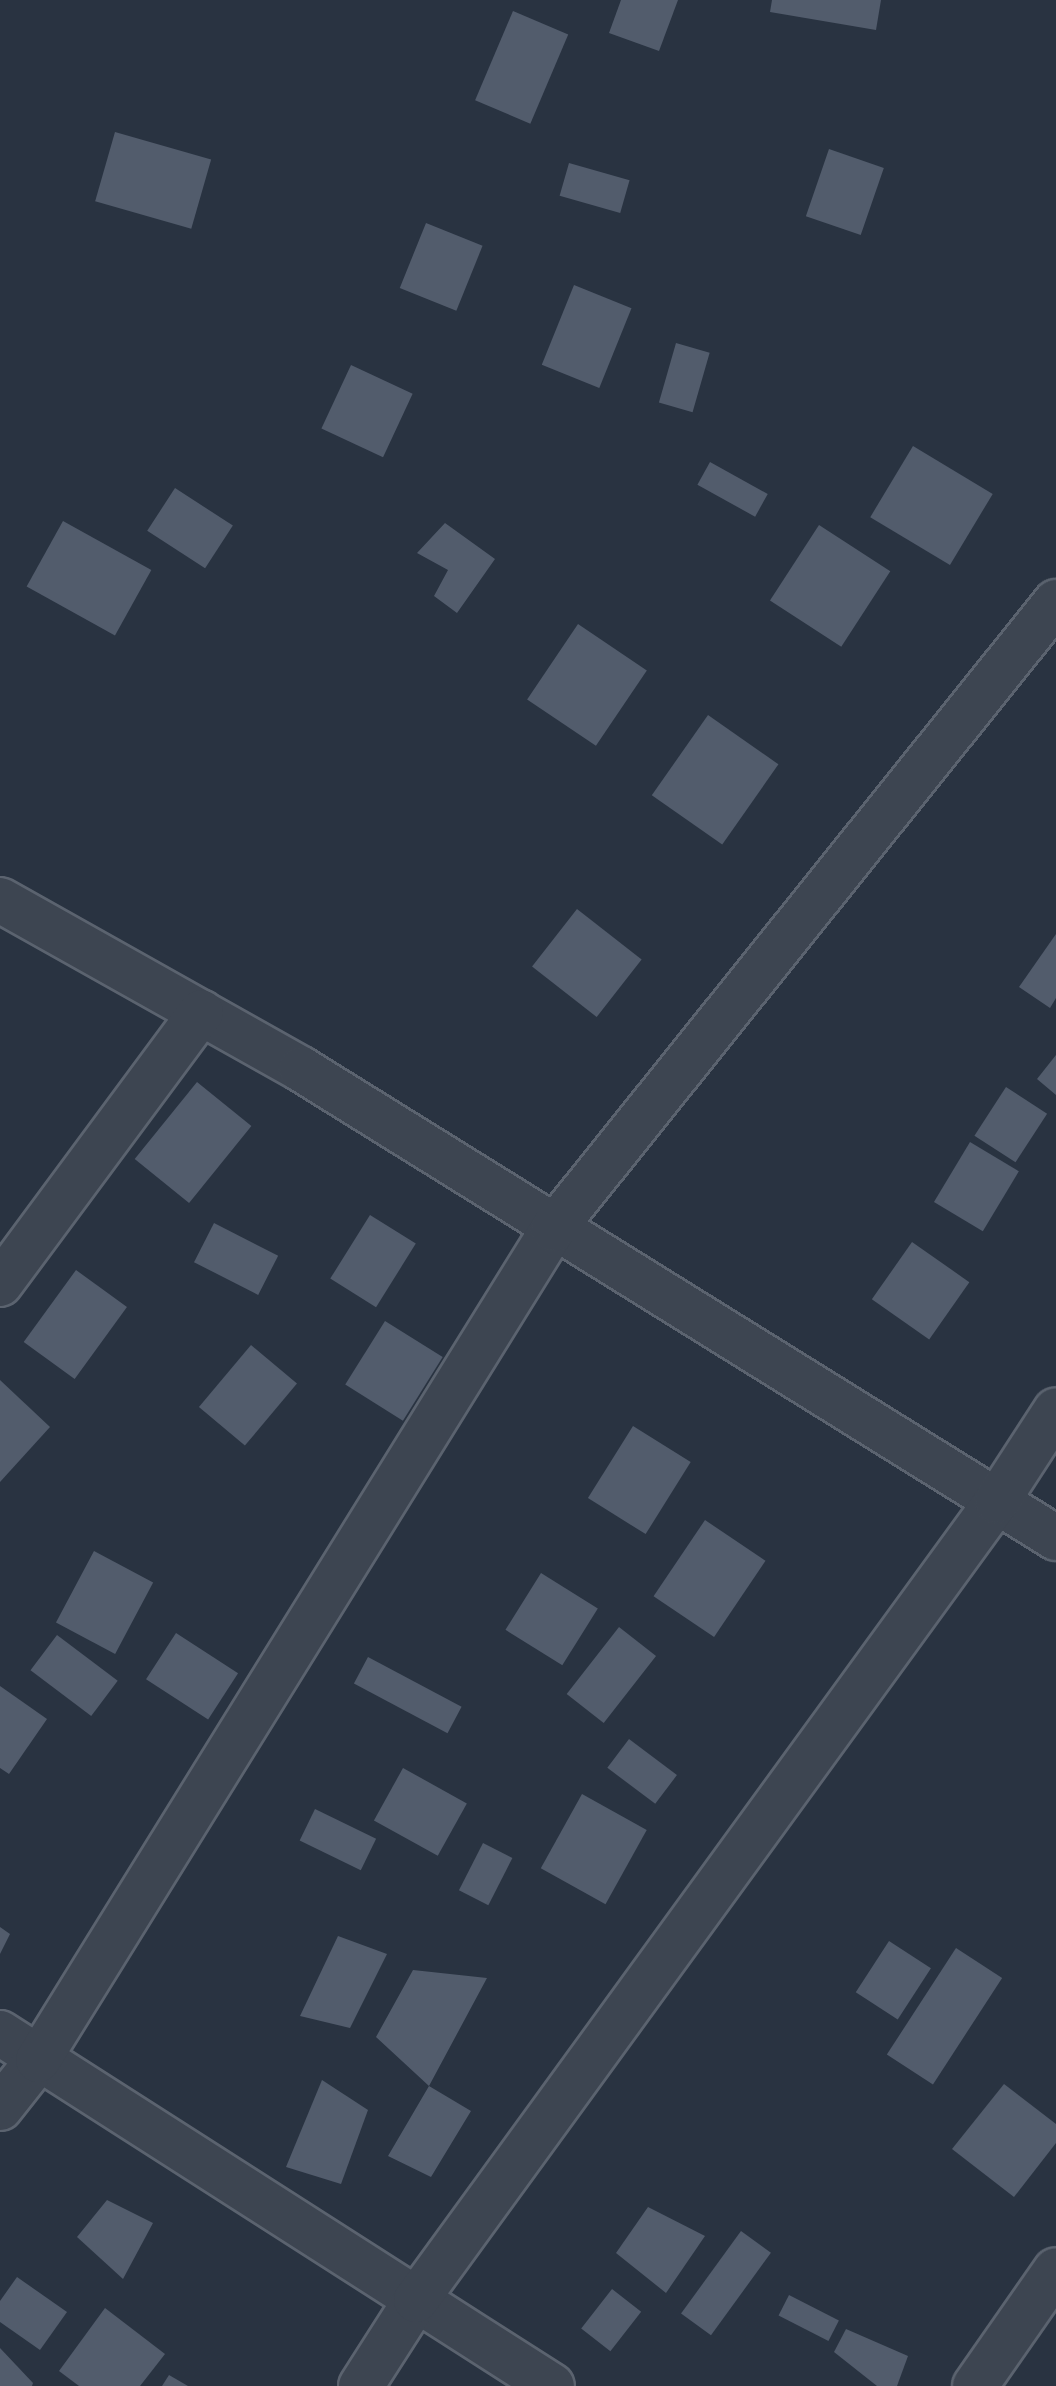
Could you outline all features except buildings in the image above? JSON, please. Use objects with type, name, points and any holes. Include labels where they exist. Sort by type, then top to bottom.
[{"type":"street","points":[[0,2108],[38,2060],[553,1229],[1056,602]]},
{"type":"street","points":[[0,900],[301,1069],[553,1229],[1056,1538]]},
{"type":"street","points":[[0,1284],[201,1012]]},
{"type":"street","points":[[361,2386],[416,2300],[997,1501],[1056,1410]]},
{"type":"street","points":[[0,2033],[552,2386]]},
{"type":"street","points":[[975,2386],[1056,2270]]}]
